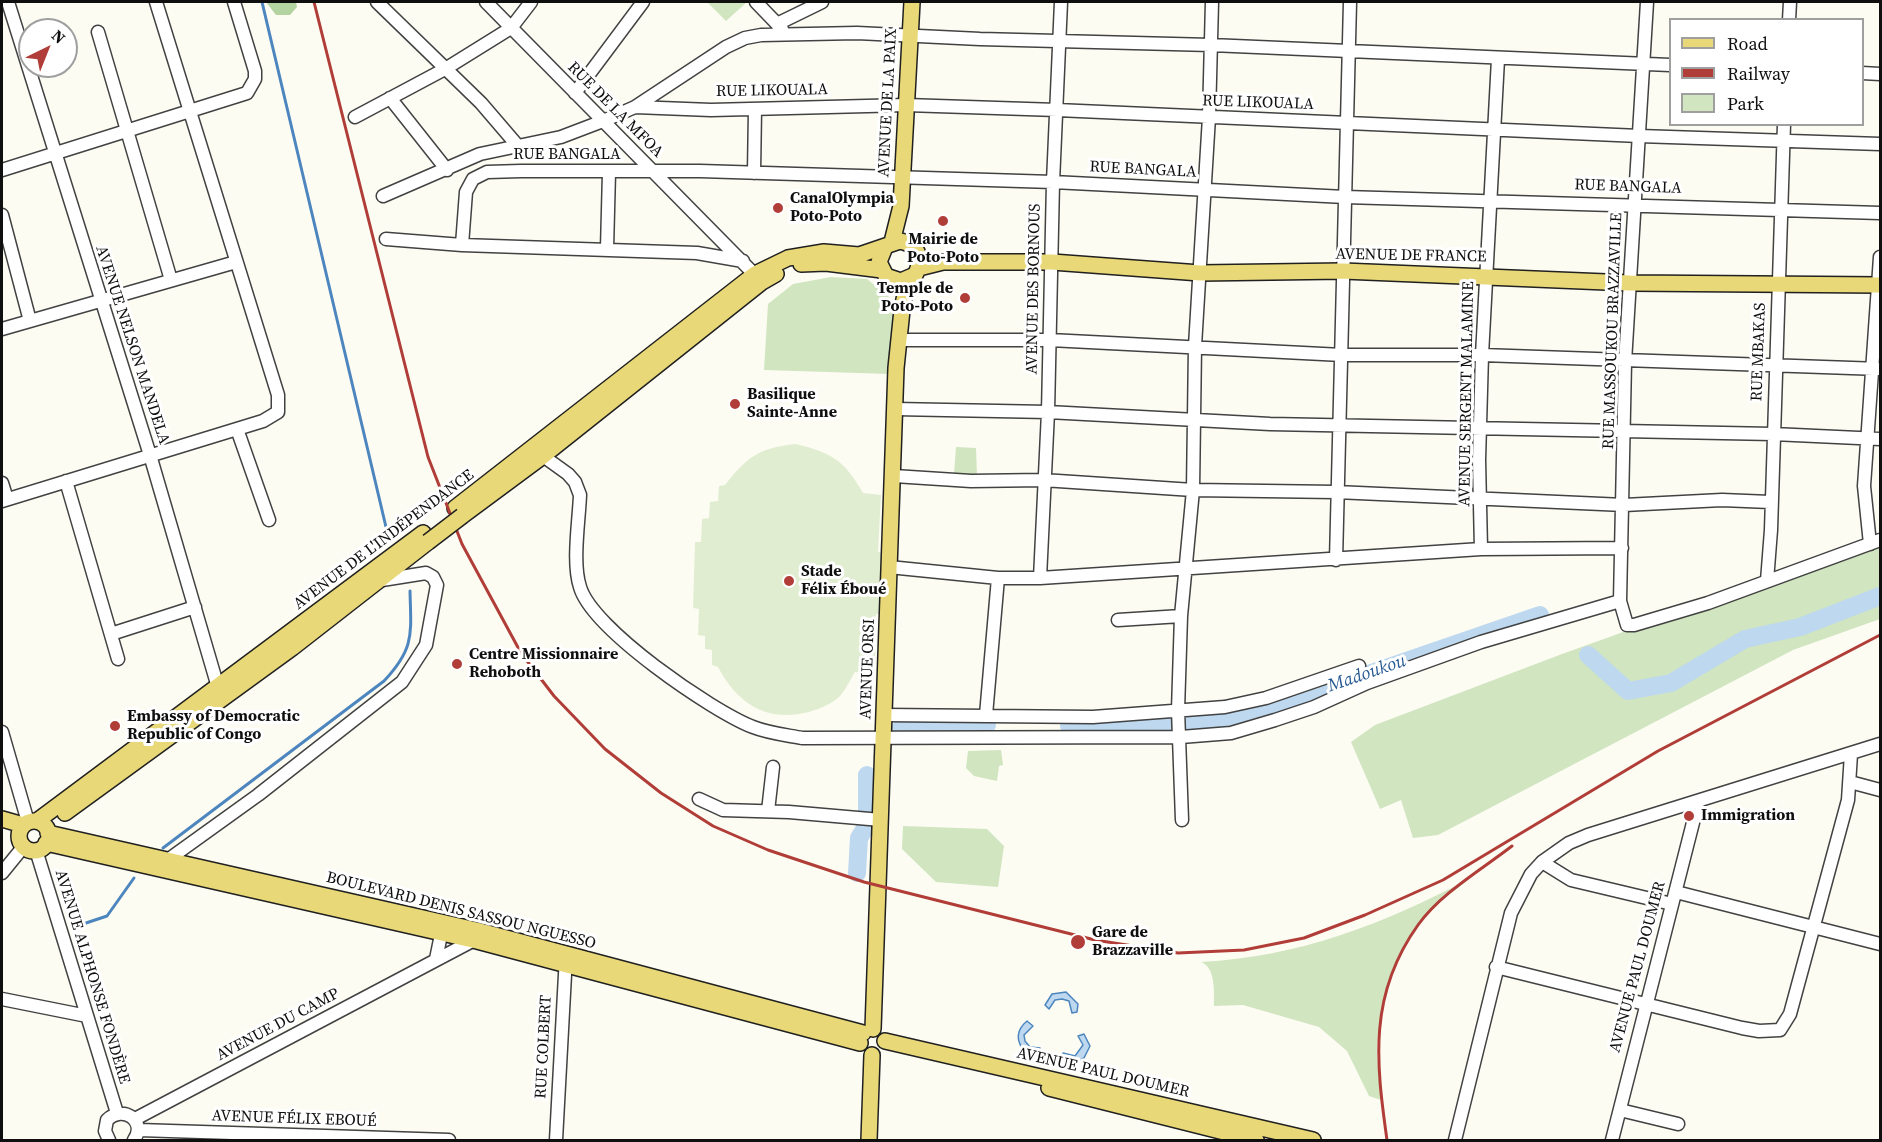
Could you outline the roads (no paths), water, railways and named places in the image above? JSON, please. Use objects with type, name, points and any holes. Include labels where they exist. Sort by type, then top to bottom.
[{"type":"main road","name":"AVENUE DE LA PAIX","points":[[901,206],[912,2]]},
{"type":"main road","points":[[901,206],[888,245],[879,262],[906,266]]},
{"type":"main road","points":[[901,206],[906,266]]},
{"type":"main road","points":[[888,245],[907,242],[906,266]]},
{"type":"main road","name":"AVENUE DE L'INDÉPENDANCE","points":[[34,833],[426,537],[779,262],[824,252],[859,255],[888,245]]},
{"type":"main road","name":"AVENUE DE FRANCE","points":[[906,266],[943,262],[1052,262],[1200,273],[1343,271],[1485,275],[1630,283],[1880,286]]},
{"type":"main road","name":"AVENUE DE L'INDÉPENDANCE","points":[[458,512],[543,456],[755,281],[806,263],[906,266]]},
{"type":"main road","name":"AVENUE ORSI","points":[[865,1035],[882,820],[895,409],[906,266]]},
{"type":"main road","name":"AVENUE DE L'INDÉPENDANCE","points":[[219,694],[378,581],[426,537]]},
{"type":"main road","points":[[2,819],[34,833]]},
{"type":"main road","points":[[2,829],[34,833]]},
{"type":"main road","name":"BOULEVARD DENIS SASSOU NGUESSO","points":[[34,833],[169,859],[443,928]]},
{"type":"main road","name":"BOULEVARD DENIS SASSOU NGUESSO","points":[[34,833],[480,936],[565,960],[865,1035]]},
{"type":"main road","points":[[869,1140],[880,1049],[879,1031],[865,1035],[864,1051],[880,1049]]},
{"type":"main road","name":"AVENUE PAUL DOUMER","points":[[880,1049],[1157,1110],[1313,1140]]},
{"type":"main road","name":"AVENUE PAUL DOUMER","points":[[1157,1110],[1256,1140]]},
{"type":"street","name":"AVENUE NELSON MANDELA","points":[[8,2],[99,299],[150,456],[219,694]]},
{"type":"street","points":[[2,483],[4,500],[263,421],[278,412],[278,395],[192,110],[156,2]]},
{"type":"street","points":[[2,170],[240,97],[253,86],[255,71],[234,2]]},
{"type":"street","points":[[377,2],[481,103],[518,145]]},
{"type":"street","name":"RUE DE LA MFOA","points":[[486,2],[723,241],[755,281]]},
{"type":"street","points":[[355,117],[445,69],[512,28],[531,2]]},
{"type":"street","points":[[575,93],[643,2]]},
{"type":"street","points":[[756,2],[787,34]]},
{"type":"street","points":[[777,24],[822,2]]},
{"type":"street","name":"AVENUE DES BORNOUS","points":[[1040,578],[1048,412],[1053,182],[1061,2]]},
{"type":"street","points":[[1182,820],[1181,737],[1178,710],[1181,616],[1193,490],[1195,346],[1209,117],[1212,2]]},
{"type":"street","points":[[1336,560],[1350,2]]},
{"type":"street","name":"RUE MASSOUKOU BRAZZAVILLE","points":[[1647,2],[1626,362],[1620,601],[1627,625],[1634,626],[1708,603],[1767,581]]},
{"type":"street","points":[[1789,18],[1790,2]]},
{"type":"street","points":[[98,32],[171,280]]},
{"type":"street","points":[[383,196],[480,154],[561,137],[603,121],[635,106],[726,47],[745,38],[787,34],[909,35],[1212,45],[1669,66]]},
{"type":"street","name":"AVENUE SERGENT MALAMINE","points":[[1481,549],[1482,355],[1498,59]]},
{"type":"street","points":[[1864,73],[1881,74]]},
{"type":"street","points":[[390,98],[447,170]]},
{"type":"street","name":"RUE LIKOUALA","points":[[635,106],[756,109],[906,105],[1881,144]]},
{"type":"street","points":[[754,173],[756,109]]},
{"type":"street","name":"RUE MBAKAS","points":[[1767,581],[1774,364],[1783,209],[1784,126]]},
{"type":"street","name":"RUE BANGALA","points":[[462,245],[466,192],[473,179],[479,175],[521,171],[754,173],[1053,182],[1345,197],[1881,213]]},
{"type":"street","points":[[607,249],[609,172]]},
{"type":"street","points":[[2,215],[30,321]]},
{"type":"street","points":[[386,239],[462,245],[716,254],[738,260]]},
{"type":"street","points":[[1767,581],[1875,542],[1864,507],[1881,257]]},
{"type":"street","points":[[2,329],[99,299],[236,262]]},
{"type":"street","points":[[899,340],[1050,340],[1342,355],[1482,355],[1626,362],[1774,364],[1875,369]]},
{"type":"street","points":[[895,409],[1048,412],[1270,424],[1624,433],[1773,434],[1881,439]]},
{"type":"street","points":[[237,429],[269,520]]},
{"type":"street","points":[[543,456],[575,482],[580,495],[579,587],[586,601],[608,625],[687,690],[754,728],[802,738],[884,740],[1181,737],[1231,733],[1314,707],[1366,683],[1481,642],[1620,601]]},
{"type":"street","points":[[894,477],[970,481],[1043,480],[1193,490],[1336,492],[1624,505],[1722,500],[1770,502]]},
{"type":"street","points":[[66,481],[118,659]]},
{"type":"street","points":[[889,567],[998,578],[1040,578],[1271,561],[1336,560],[1481,549],[1622,548]]},
{"type":"street","points":[[169,859],[258,795],[402,682],[426,645],[437,585],[426,573],[378,581]]},
{"type":"street","points":[[986,716],[998,578]]},
{"type":"street","points":[[111,634],[195,607]]},
{"type":"street","points":[[1118,620],[1181,616]]},
{"type":"street","points":[[884,715],[1093,717],[1225,706],[1266,698],[1359,666]]},
{"type":"street","name":"AVENUE ALPHONSE FONDÈRE","points":[[2,732],[117,1113]]},
{"type":"street","points":[[1455,1140],[1511,912],[1531,874],[1542,862],[1569,843],[1588,835],[1698,803],[1881,744]]},
{"type":"street","points":[[1496,968],[1645,1006],[1759,1031],[1780,1030],[1788,1020],[1815,928],[1850,782],[1851,754]]},
{"type":"street","points":[[768,811],[773,767]]},
{"type":"street","points":[[1850,782],[1881,790]]},
{"type":"street","points":[[699,799],[723,810],[768,811],[882,820]]},
{"type":"street","name":"AVENUE PAUL DOUMER","points":[[1612,1140],[1698,803]]},
{"type":"street","points":[[2,873],[34,833]]},
{"type":"street","points":[[1542,862],[1571,880],[1674,898],[1881,944]]},
{"type":"street","points":[[436,959],[443,928]]},
{"type":"street","name":"AVENUE DU CAMP","points":[[136,1130],[480,936]]},
{"type":"street","name":"RUE COLBERT","points":[[556,1140],[565,960]]},
{"type":"street","points":[[2,999],[87,1017]]},
{"type":"street","points":[[1620,1110],[1677,1124]]},
{"type":"street","points":[[105,1139],[105,1126],[117,1113]]},
{"type":"street","name":"AVENUE FÉLIX EBOUÉ","points":[[117,1113],[130,1115],[136,1130],[310,1139],[449,1140]]},
{"type":"water","points":[[1066,992],[1078,1004],[1077,1012],[1072,1013],[1069,1001],[1062,999],[1055,1000],[1049,1009],[1045,1005],[1052,994]]},
{"type":"water","points":[[1027,1021],[1033,1026],[1024,1035],[1025,1041],[1030,1047],[1040,1048],[1039,1054],[1026,1052],[1020,1044],[1019,1032]]},
{"type":"water","points":[[1084,1034],[1090,1046],[1084,1058],[1074,1064],[1062,1061],[1063,1053],[1075,1056],[1083,1045],[1078,1036]]},
{"type":"waterway","points":[[262,2],[386,527]]},
{"type":"waterway","points":[[163,848],[384,681],[401,659],[409,640],[410,591]]},
{"type":"waterway","name":"Madoukou","points":[[1588,655],[1628,691],[1671,683],[1745,639],[1800,627],[1880,596]]},
{"type":"waterway","name":"Madoukou","points":[[1190,725],[1264,710],[1540,615]]},
{"type":"waterway","name":"Madoukou","points":[[901,728],[987,725]]},
{"type":"waterway","name":"Madoukou","points":[[1069,726],[1170,725]]},
{"type":"waterway","name":"Madoukou","points":[[867,775],[867,811]]},
{"type":"waterway","name":"Madoukou","points":[[857,873],[859,838],[867,825]]},
{"type":"waterway","points":[[77,926],[107,916],[134,878]]},
{"type":"railway","points":[[314,2],[428,457],[462,544],[521,653],[554,696],[605,749],[661,793],[713,826],[768,850],[864,882],[1095,940],[1178,953],[1244,950],[1304,938],[1365,915],[1443,880],[1658,751],[1880,635]]},
{"type":"railway","points":[[1387,1140],[1380,1083],[1380,1030],[1383,1003],[1402,951],[1427,913],[1462,882],[1512,846]]},
{"type":"place","name":"CanalOlympia Poto-Poto","points":[[778,208]]},
{"type":"place","name":"Mairie de Poto-Poto","points":[[943,221]]},
{"type":"place","name":"Temple de Poto-Poto","points":[[965,298]]},
{"type":"place","name":"Basilique Sainte-Anne","points":[[735,404]]},
{"type":"place","name":"Stade Félix Éboué","points":[[789,581]]},
{"type":"place","name":"Centre Missionnaire Rehoboth","points":[[457,664]]},
{"type":"place","name":"Embassy of Democratic Republic of Congo","points":[[115,726]]},
{"type":"place","name":"Immigration","points":[[1689,816]]},
{"type":"place","name":"Gare de Brazzaville","points":[[1078,942]]}]
